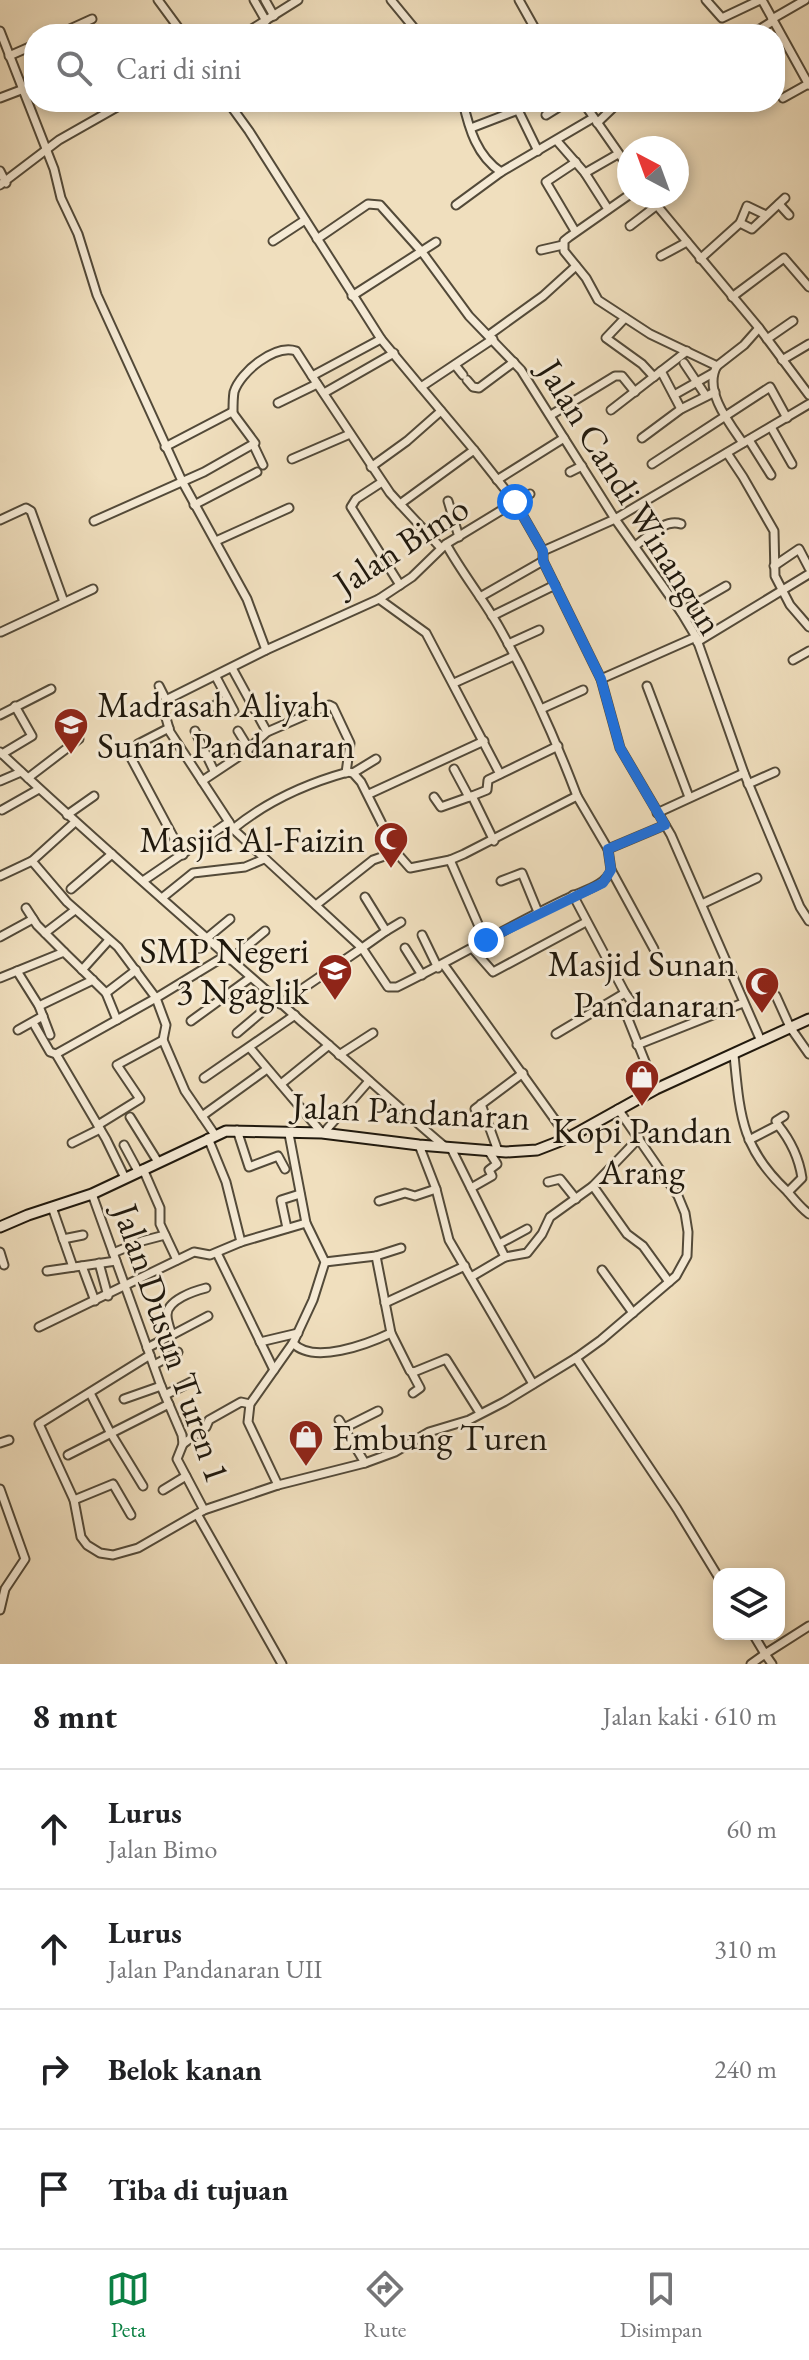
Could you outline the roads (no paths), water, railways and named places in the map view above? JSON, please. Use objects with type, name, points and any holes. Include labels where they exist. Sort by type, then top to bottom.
[{"type":"main road","name":"Jalan Pandanaran","points":[[0,1227],[92,1194],[211,1136],[237,1130],[289,1134],[324,1131],[419,1145],[493,1151],[537,1150],[568,1138],[656,1089],[809,1019]]},
{"type":"street","points":[[158,0],[176,24]]},
{"type":"street","points":[[254,0],[266,21]]},
{"type":"street","points":[[265,0],[274,16]]},
{"type":"street","points":[[262,24],[298,0]]},
{"type":"street","points":[[391,0],[411,24]]},
{"type":"street","points":[[519,0],[532,24]]},
{"type":"street","points":[[706,0],[722,18],[761,0],[775,24]]},
{"type":"street","points":[[767,24],[805,0]]},
{"type":"street","points":[[81,24],[92,19]]},
{"type":"street","points":[[1,34],[24,97]]},
{"type":"street","points":[[785,42],[809,85],[785,97]]},
{"type":"street","points":[[9,56],[24,49]]},
{"type":"street","points":[[800,69],[809,64]]},
{"type":"street","points":[[0,98],[21,90]]},
{"type":"street","points":[[30,112],[87,259],[97,295],[165,447],[247,599],[266,650]]},
{"type":"street","points":[[0,171],[3,184],[46,149],[109,112]]},
{"type":"street","points":[[235,112],[381,339],[515,502],[530,494]]},
{"type":"street","points":[[466,112],[481,153],[501,172]]},
{"type":"street","points":[[471,128],[513,112]]},
{"type":"street","points":[[519,112],[538,151]]},
{"type":"street","points":[[546,115],[551,112]]},
{"type":"street","points":[[589,112],[617,153]]},
{"type":"street","points":[[456,205],[501,172],[606,112]]},
{"type":"street","points":[[557,141],[585,173],[608,209]]},
{"type":"street","points":[[585,173],[617,155]]},
{"type":"street","points":[[575,231],[546,182],[576,162]]},
{"type":"street","points":[[740,223],[752,229],[782,201],[789,215]]},
{"type":"street","points":[[541,250],[563,245],[575,231],[617,203]]},
{"type":"street","name":"Jalan Candi Winangun","points":[[317,239],[368,204],[380,205],[422,252],[469,316],[514,362],[551,415],[615,519],[681,612],[696,640],[748,784],[800,907],[809,921]]},
{"type":"street","points":[[700,259],[740,223],[747,206],[766,215]]},
{"type":"street","points":[[630,226],[653,208]]},
{"type":"street","points":[[658,208],[759,328],[809,395]]},
{"type":"street","points":[[273,241],[305,220]]},
{"type":"street","points":[[352,296],[436,242]]},
{"type":"street","points":[[661,256],[687,242]]},
{"type":"street","points":[[563,245],[598,300],[650,334],[687,351],[715,370]]},
{"type":"street","points":[[732,297],[784,258],[809,287]]},
{"type":"street","points":[[421,387],[491,337],[576,266]]},
{"type":"street","points":[[625,318],[606,338],[657,374],[681,409]]},
{"type":"street","points":[[767,339],[793,321]]},
{"type":"street","points":[[674,395],[715,370],[759,328]]},
{"type":"street","points":[[278,403],[381,339]]},
{"type":"street","points":[[782,360],[809,344]]},
{"type":"street","points":[[263,465],[254,446],[255,440],[233,412],[234,392],[244,376],[274,354],[287,349],[296,351],[382,482],[443,546],[492,616],[541,709],[577,796],[608,849],[611,870],[654,949]]},
{"type":"street","points":[[611,410],[687,351]]},
{"type":"street","points":[[324,393],[394,353]]},
{"type":"street","points":[[455,365],[473,387],[479,388],[514,362]]},
{"type":"street","points":[[684,363],[706,396]]},
{"type":"street","points":[[715,370],[711,380],[727,417],[771,475]]},
{"type":"street","points":[[551,415],[615,376],[622,376],[635,392]]},
{"type":"street","points":[[652,464],[770,387],[787,418]]},
{"type":"street","points":[[642,438],[681,409],[715,392]]},
{"type":"street","points":[[480,597],[543,556],[615,519],[809,404]]},
{"type":"street","points":[[371,467],[441,411]]},
{"type":"street","points":[[165,447],[233,412]]},
{"type":"street","points":[[771,427],[792,464]]},
{"type":"street","points":[[292,459],[350,434]]},
{"type":"street","points":[[497,480],[564,438]]},
{"type":"street","points":[[94,521],[254,446]]},
{"type":"street","points":[[400,504],[474,450]]},
{"type":"street","points":[[727,453],[774,531],[775,576],[790,605],[809,627]]},
{"type":"street","points":[[570,472],[582,466]]},
{"type":"street","points":[[194,505],[257,472]]},
{"type":"street","points":[[382,482],[356,499],[351,507],[400,585]]},
{"type":"street","points":[[448,501],[459,537]]},
{"type":"street","name":"Jalan Bimo","points":[[166,700],[379,599],[429,562],[443,546],[515,502],[601,679],[620,748],[671,835],[761,1041]]},
{"type":"street","points":[[0,520],[26,508],[31,511],[64,602]]},
{"type":"street","points":[[216,541],[289,508]]},
{"type":"street","points":[[635,546],[666,524],[681,524]]},
{"type":"street","points":[[601,679],[696,640],[809,571],[799,549],[774,566]]},
{"type":"street","points":[[492,616],[555,585]]},
{"type":"street","points":[[681,612],[726,586]]},
{"type":"street","points":[[0,631],[93,589]]},
{"type":"street","points":[[379,599],[423,629],[500,774]]},
{"type":"street","points":[[508,644],[539,630]]},
{"type":"street","points":[[793,660],[809,651]]},
{"type":"street","points":[[454,683],[514,656]]},
{"type":"street","points":[[232,668],[267,732]]},
{"type":"street","points":[[216,677],[234,711]]},
{"type":"street","points":[[159,686],[166,700],[162,704],[169,728],[231,825],[362,948],[388,987],[397,987],[441,966],[538,912],[603,883],[611,870]]},
{"type":"street","points":[[647,686],[689,797]]},
{"type":"street","points":[[0,715],[51,689]]},
{"type":"street","points":[[541,709],[583,690]]},
{"type":"street","points":[[204,711],[227,699]]},
{"type":"street","points":[[15,706],[32,736],[1,753],[74,823],[227,958],[448,1147],[505,1257]]},
{"type":"street","points":[[202,781],[249,749],[267,732],[331,706],[350,743],[350,773],[369,794],[396,852],[410,868],[450,860],[494,841],[577,796]]},
{"type":"street","points":[[169,728],[132,748],[130,756],[183,855]]},
{"type":"street","points":[[195,731],[214,771]]},
{"type":"street","points":[[238,731],[249,749]]},
{"type":"street","points":[[28,778],[79,739]]},
{"type":"street","points":[[369,794],[484,741]]},
{"type":"street","points":[[434,797],[441,807],[485,791],[487,781],[558,746]]},
{"type":"street","points":[[143,881],[231,825],[314,782],[350,773],[376,759]]},
{"type":"street","points":[[454,769],[494,841]]},
{"type":"street","points":[[0,781],[21,772]]},
{"type":"street","points":[[748,784],[775,772]]},
{"type":"street","points":[[657,813],[744,773]]},
{"type":"street","points":[[2,810],[39,789]]},
{"type":"street","points":[[67,815],[94,796]]},
{"type":"street","points":[[2,873],[32,861],[74,823]]},
{"type":"street","points":[[608,849],[665,825]]},
{"type":"street","points":[[316,905],[373,860],[396,852]]},
{"type":"street","points":[[71,889],[112,854]]},
{"type":"street","points":[[162,898],[193,873],[245,867],[264,859]]},
{"type":"street","points":[[450,860],[485,940]]},
{"type":"street","points":[[32,861],[75,910],[118,947],[156,998],[166,1025],[163,1040],[185,1091],[211,1136],[241,1242]]},
{"type":"street","points":[[501,881],[522,873],[538,912]]},
{"type":"street","points":[[702,904],[757,878]]},
{"type":"street","points":[[573,895],[625,993],[633,1002],[626,1014],[656,1089]]},
{"type":"street","points":[[365,897],[386,931]]},
{"type":"street","points":[[800,907],[809,902]]},
{"type":"street","points":[[26,908],[45,933],[106,993],[117,1020]]},
{"type":"street","points":[[45,933],[75,910]]},
{"type":"street","points":[[0,937],[33,919]]},
{"type":"street","points":[[207,938],[230,919]]},
{"type":"street","points":[[237,1033],[278,1002],[401,922]]},
{"type":"street","points":[[472,948],[493,972],[586,922]]},
{"type":"street","points":[[56,1054],[227,958],[265,931]]},
{"type":"street","points":[[422,935],[441,966],[523,1073],[568,1138]]},
{"type":"street","points":[[82,970],[109,940]]},
{"type":"street","points":[[405,948],[422,975]]},
{"type":"street","points":[[0,978],[64,952]]},
{"type":"street","points":[[106,993],[136,970]]},
{"type":"street","points":[[17,971],[39,1006],[50,1035]]},
{"type":"street","points":[[191,1021],[250,978]]},
{"type":"street","points":[[39,1006],[93,980]]},
{"type":"street","points":[[556,1034],[625,993]]},
{"type":"street","points":[[776,996],[790,1027],[809,1054]]},
{"type":"street","points":[[637,1045],[743,1003]]},
{"type":"street","points":[[204,1078],[295,1015]]},
{"type":"street","points":[[18,1030],[43,1016]]},
{"type":"street","points":[[35,1026],[50,1052],[56,1054],[125,1178]]},
{"type":"street","points":[[339,1055],[373,1033]]},
{"type":"street","points":[[72,1143],[140,1099],[117,1065],[163,1040]]},
{"type":"street","points":[[281,1084],[329,1045]]},
{"type":"street","points":[[250,1048],[324,1131],[369,1081]]},
{"type":"street","points":[[734,1055],[740,1108],[758,1162],[809,1214]]},
{"type":"street","points":[[202,1116],[267,1069]]},
{"type":"street","points":[[471,1188],[492,1176],[489,1170],[497,1164],[478,1106],[523,1073]]},
{"type":"street","points":[[208,1316],[172,1335],[90,1393],[39,1424],[74,1500],[81,1537],[100,1553],[113,1555],[138,1548],[200,1512],[278,1485],[365,1463],[395,1452],[429,1432],[469,1420],[576,1358],[633,1313],[676,1276],[687,1256],[689,1237],[685,1213],[661,1168],[618,1109]]},
{"type":"street","points":[[784,1116],[776,1121],[789,1141],[802,1178],[788,1192]]},
{"type":"street","points":[[130,1117],[158,1162]]},
{"type":"street","points":[[749,1140],[778,1125]]},
{"type":"street","points":[[237,1130],[249,1167],[278,1156],[285,1169]]},
{"type":"street","points":[[278,1485],[248,1422],[250,1404],[293,1343],[313,1300],[325,1262],[306,1223],[289,1134]]},
{"type":"street","points":[[471,1277],[505,1257],[527,1253],[542,1234],[550,1217],[593,1186],[639,1138]]},
{"type":"street","points":[[124,1145],[160,1208],[160,1224],[177,1260]]},
{"type":"street","points":[[419,1145],[436,1189],[449,1240],[533,1384]]},
{"type":"street","points":[[548,1182],[560,1179],[576,1199]]},
{"type":"street","points":[[593,1186],[627,1234],[643,1246],[669,1282]]},
{"type":"street","points":[[379,1201],[405,1193],[415,1196],[436,1189]]},
{"type":"street","name":"Jalan Dusun Turen 1","points":[[92,1194],[148,1352],[182,1435],[183,1444],[177,1459],[200,1512],[282,1664]]},
{"type":"street","points":[[287,1228],[281,1200],[300,1194]]},
{"type":"street","points":[[52,1207],[63,1239],[95,1301]]},
{"type":"street","points":[[39,1327],[194,1252],[210,1255],[241,1242],[306,1223]]},
{"type":"street","points":[[499,1244],[527,1229]]},
{"type":"street","points":[[63,1239],[83,1235]]},
{"type":"street","points":[[47,1271],[99,1263],[142,1241],[165,1235]]},
{"type":"street","points":[[325,1262],[376,1256],[401,1248]]},
{"type":"street","points":[[0,1252],[4,1265]]},
{"type":"street","points":[[217,1253],[274,1370]]},
{"type":"street","points":[[376,1256],[391,1333],[420,1388],[413,1393]]},
{"type":"street","points":[[99,1263],[108,1296]]},
{"type":"street","points":[[385,1303],[465,1266]]},
{"type":"street","points":[[602,1270],[633,1313]]},
{"type":"street","points":[[172,1335],[167,1315],[169,1307],[194,1291],[206,1288]]},
{"type":"street","points":[[260,1342],[298,1333]]},
{"type":"street","points":[[293,1343],[299,1349],[324,1353],[391,1333]]},
{"type":"street","points":[[154,1365],[178,1352]]},
{"type":"street","points":[[576,1358],[713,1568]]},
{"type":"street","points":[[412,1373],[446,1359],[480,1413]]},
{"type":"street","points":[[68,1455],[167,1400],[193,1381]]},
{"type":"street","points":[[124,1399],[161,1386]]},
{"type":"street","points":[[90,1393],[143,1486]]},
{"type":"street","points":[[183,1444],[206,1427],[207,1416],[231,1410],[241,1402],[250,1404]]},
{"type":"street","points":[[344,1428],[378,1411]]},
{"type":"street","points":[[339,1420],[365,1463]]},
{"type":"street","points":[[0,1443],[9,1440]]},
{"type":"street","points":[[163,1490],[186,1476]]},
{"type":"street","points":[[74,1500],[113,1484],[131,1515]]},
{"type":"street","points":[[0,1489],[3,1506],[25,1559],[5,1589],[0,1610]]},
{"type":"street","points":[[751,1664],[809,1626]]},
{"type":"street","points":[[757,1640],[772,1664]]},
{"type":"place","name":"Madrasah Aliyah Sunan Pandanaran","points":[[71,756]]},
{"type":"place","name":"Masjid Al-Faizin","points":[[391,870]]},
{"type":"place","name":"SMP Negeri 3 Ngaglik","points":[[335,1002]]},
{"type":"place","name":"Masjid Sunan Pandanaran","points":[[762,1015]]},
{"type":"place","name":"Kopi Pandan Arang","points":[[642,1108]]},
{"type":"place","name":"Embung Turen","points":[[306,1468]]}]
